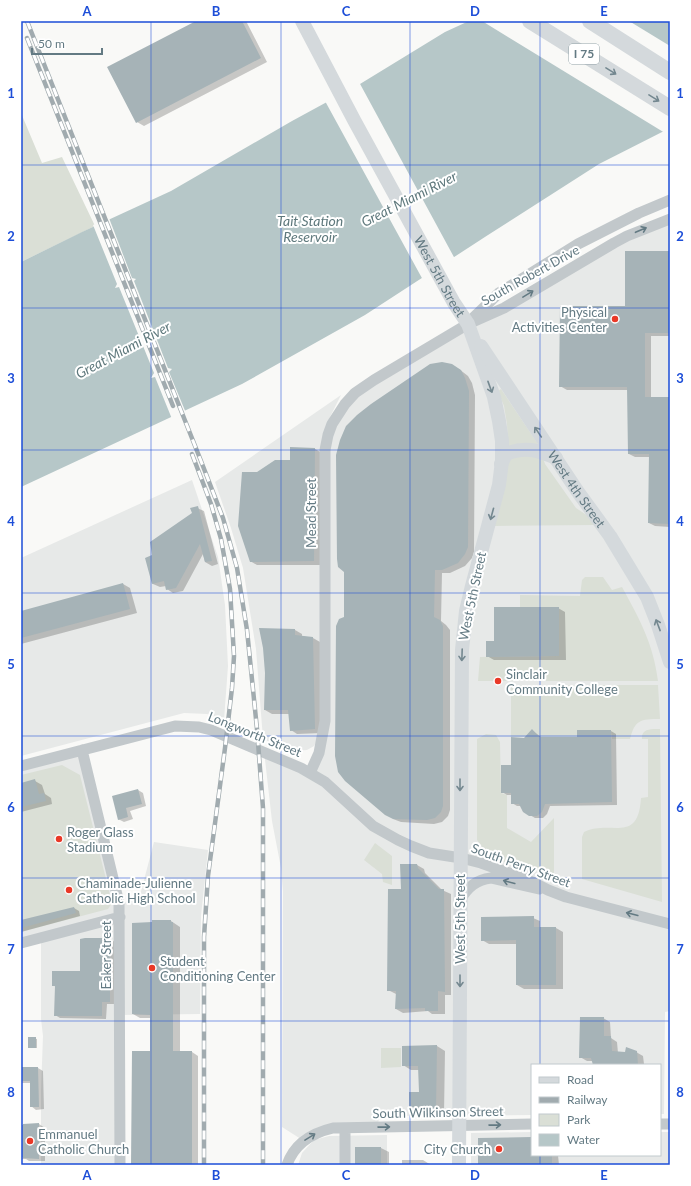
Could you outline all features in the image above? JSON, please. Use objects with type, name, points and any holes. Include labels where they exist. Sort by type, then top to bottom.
[{"type":"highway","name":"I 75","points":[[530,21],[670,108]]},
{"type":"highway","name":"I 75","points":[[590,21],[670,72]]},
{"type":"main road","name":"West 5th Street","points":[[302,21],[454,303],[468,324],[495,403],[502,441],[501,464],[496,497],[470,592],[462,642],[458,1125],[459,1165]]},
{"type":"main road","name":"West 4th Street","points":[[468,324],[486,354],[578,492],[610,536],[646,597],[658,625],[670,662]]},
{"type":"main road","points":[[501,464],[506,454],[515,450],[532,450],[556,458]]},
{"type":"street","name":"South Robert Drive","points":[[468,324],[499,293],[578,244],[639,213],[670,200]]},
{"type":"street","name":"South Robert Drive","points":[[468,324],[504,308],[627,236],[670,219]]},
{"type":"street","name":"Mead Street","points":[[310,773],[319,753],[325,721],[325,450],[328,435],[338,413],[355,394],[374,380],[468,324]]},
{"type":"street","name":"Longworth Street","points":[[21,766],[175,726],[199,727],[259,749],[310,773],[325,782],[368,822]]},
{"type":"street","name":"Eaker Street","points":[[82,750],[120,903],[120,1165]]},
{"type":"street","name":"South Perry Street","points":[[368,822],[382,832],[429,853],[481,863],[526,879],[548,890],[590,903],[670,924]]},
{"type":"street","points":[[460,900],[472,885],[491,878],[523,886],[548,890]]},
{"type":"street","points":[[21,943],[120,917]]},
{"type":"street","name":"South Wilkinson Street","points":[[287,1165],[295,1149],[304,1141],[312,1135],[333,1128],[531,1124]]},
{"type":"street","points":[[345,1165],[346,1128]]},
{"type":"shaded area","name":"Sinclair Community College","points":[[670,217],[670,1011],[665,1012],[664,1114],[661,1114],[661,1064],[531,1064],[531,1115],[379,1116],[378,1127],[345,1128],[304,1141],[282,1127],[283,891],[281,868],[272,821],[264,751],[310,772],[319,753],[328,435],[355,393]]},
{"type":"shaded area","points":[[341,395],[330,417],[325,432],[322,697],[319,737],[314,746],[307,750],[296,751],[286,749],[263,739],[256,649],[243,568],[215,482]]},
{"type":"shaded area","points":[[192,480],[218,557],[225,605],[228,666],[224,720],[207,714],[184,713],[21,756],[21,558]]},
{"type":"shaded area","name":"Chaminade-Julienne Catholic High School","points":[[82,750],[120,903],[139,899],[154,842],[208,850],[201,916],[200,1014],[120,1015],[120,1165],[41,1165],[43,1036],[41,1019],[41,938],[21,944],[21,766]]},
{"type":"shaded area","points":[[531,1132],[531,1156],[661,1156],[661,1132],[670,1132],[670,1165],[471,1165],[471,1133]]},
{"type":"shaded area","points":[[387,1135],[387,1165],[298,1165],[302,1153],[314,1140],[329,1136]]},
{"type":"green space","points":[[21,113],[42,163],[62,157],[95,226],[21,262]]},
{"type":"green space","points":[[501,389],[538,444],[545,464],[576,508],[588,516],[594,525],[494,526],[508,445],[504,406],[498,391]]},
{"type":"green space","points":[[585,577],[603,577],[612,590],[622,587],[645,632],[653,655],[658,681],[478,681],[480,657],[559,656],[559,607],[520,607],[520,595],[580,596],[582,580]]},
{"type":"green space","points":[[511,685],[658,685],[660,719],[643,720],[636,724],[630,739],[612,739],[611,730],[578,730],[577,737],[511,737]]},
{"type":"green space","points":[[660,729],[662,902],[582,879],[582,837],[584,832],[594,829],[622,828],[629,826],[635,821],[639,812],[641,798],[648,797],[648,739],[642,739],[642,735],[648,730]]},
{"type":"green space","points":[[486,734],[496,735],[500,742],[501,793],[507,795],[507,828],[531,842],[554,818],[554,876],[491,858],[477,840],[477,739]]},
{"type":"green space","name":"Roger Glass Stadium","points":[[62,765],[80,775],[112,903],[108,909],[21,932],[21,775]]},
{"type":"green space","points":[[375,843],[392,856],[392,885],[383,882],[382,874],[364,860]]},
{"type":"green space","points":[[381,1048],[401,1048],[401,1067],[381,1068]]},
{"type":"water","name":"Tait Station Reservoir","points":[[469,21],[670,21],[670,128],[599,164],[365,315],[242,384],[21,487],[21,262],[171,191],[292,121],[360,84],[445,32]]},
{"type":"pier","points":[[482,21],[629,21],[670,46],[670,130],[665,133]]},
{"type":"pier","points":[[359,82],[455,259],[423,280],[325,101]]},
{"type":"pier","points":[[109,218],[132,278],[136,279],[134,281],[168,368],[172,369],[169,372],[186,413],[172,419],[155,377],[151,378],[154,373],[119,287],[115,288],[117,284],[93,225]]},
{"type":"building","points":[[196,21],[242,21],[261,58],[136,123],[107,67]]},
{"type":"building","name":"Physical Activities Center","points":[[625,251],[670,251],[670,333],[645,333],[645,397],[670,397],[670,524],[648,523],[649,454],[628,454],[627,387],[559,387],[560,306],[625,306]]},
{"type":"building","points":[[442,362],[452,364],[461,370],[469,391],[468,547],[458,563],[442,570],[435,570],[434,617],[440,620],[443,626],[443,806],[441,812],[435,818],[427,820],[393,819],[385,815],[345,781],[338,772],[335,756],[336,626],[339,619],[344,617],[344,572],[338,567],[337,559],[336,455],[346,426],[357,415],[430,364]]},
{"type":"building","points":[[290,447],[315,448],[314,561],[250,562],[238,526],[242,472],[257,472],[275,460],[290,460]]},
{"type":"building","points":[[198,506],[212,561],[205,562],[200,544],[176,588],[166,590],[164,581],[152,584],[145,558],[152,555],[150,542],[192,513],[190,508]]},
{"type":"building","points":[[123,583],[130,609],[21,638],[21,611]]},
{"type":"building","points":[[494,607],[559,607],[559,656],[486,657],[486,641],[494,641]]},
{"type":"building","points":[[259,628],[295,629],[295,635],[313,637],[315,729],[290,731],[288,710],[264,710],[265,673],[263,648]]},
{"type":"building","points":[[532,729],[539,737],[577,737],[577,730],[611,730],[612,802],[545,804],[542,812],[537,816],[529,816],[523,812],[519,804],[511,804],[511,793],[501,793],[501,765],[511,765],[511,737],[524,738]]},
{"type":"building","points":[[35,779],[39,794],[44,793],[46,801],[21,807],[21,783]]},
{"type":"building","points":[[138,789],[142,804],[126,808],[128,817],[118,820],[112,796]]},
{"type":"building","points":[[400,864],[417,864],[418,868],[439,889],[444,889],[445,992],[438,991],[438,1011],[425,1011],[425,1008],[395,1009],[396,991],[387,991],[388,889],[401,889]]},
{"type":"building","points":[[74,907],[76,913],[21,928],[21,920]]},
{"type":"building","points":[[534,916],[534,927],[556,927],[556,985],[516,985],[516,940],[481,941],[481,917]]},
{"type":"building","points":[[152,920],[171,920],[171,922],[173,922],[173,1051],[192,1051],[192,1165],[131,1165],[132,1051],[150,1051],[150,1015],[132,1014],[132,923],[152,922]]},
{"type":"building","points":[[110,938],[110,1002],[102,1002],[102,1016],[54,1016],[55,986],[52,986],[52,971],[80,971],[80,939]]},
{"type":"building","points":[[580,1017],[604,1017],[604,1036],[611,1036],[612,1051],[625,1052],[626,1047],[637,1051],[638,1064],[593,1064],[591,1058],[579,1058]]},
{"type":"building","points":[[28,1037],[36,1037],[36,1048],[28,1048]]},
{"type":"building","points":[[437,1045],[436,1110],[409,1110],[409,1092],[419,1092],[418,1066],[402,1066],[402,1046]]},
{"type":"building","points":[[21,1067],[38,1067],[39,1107],[30,1107],[30,1081],[21,1081]]},
{"type":"building","name":"Emmanuel Catholic Church","points":[[39,1123],[39,1159],[23,1158],[21,1157],[21,1125]]},
{"type":"building","points":[[531,1137],[531,1156],[552,1156],[552,1165],[478,1165],[478,1138]]},
{"type":"building","points":[[355,1147],[381,1147],[381,1165],[355,1165]]},
{"type":"railway","points":[[27,21],[223,518],[237,568],[247,630],[263,808],[263,1165]]},
{"type":"railway","points":[[27,38],[173,406]]},
{"type":"railway","points":[[192,454],[211,504],[221,539],[230,589],[234,656],[225,748],[208,876],[204,937],[204,1165]]},
{"type":"place","name":"Physical Activities Center","points":[[615,319]]},
{"type":"place","name":"Sinclair Community College","points":[[498,681]]},
{"type":"place","name":"Roger Glass Stadium","points":[[59,839]]},
{"type":"place","name":"Chaminade-Julienne Catholic High School","points":[[69,890]]},
{"type":"place","name":"Student Conditioning Center","points":[[152,968]]},
{"type":"place","name":"Emmanuel Catholic Church","points":[[30,1141]]},
{"type":"place","name":"City Church","points":[[499,1149]]},
{"type":"water label","name":"Great Miami River","points":[[409,199]]},
{"type":"water label","name":"Great Miami River","points":[[123,350]]}]
